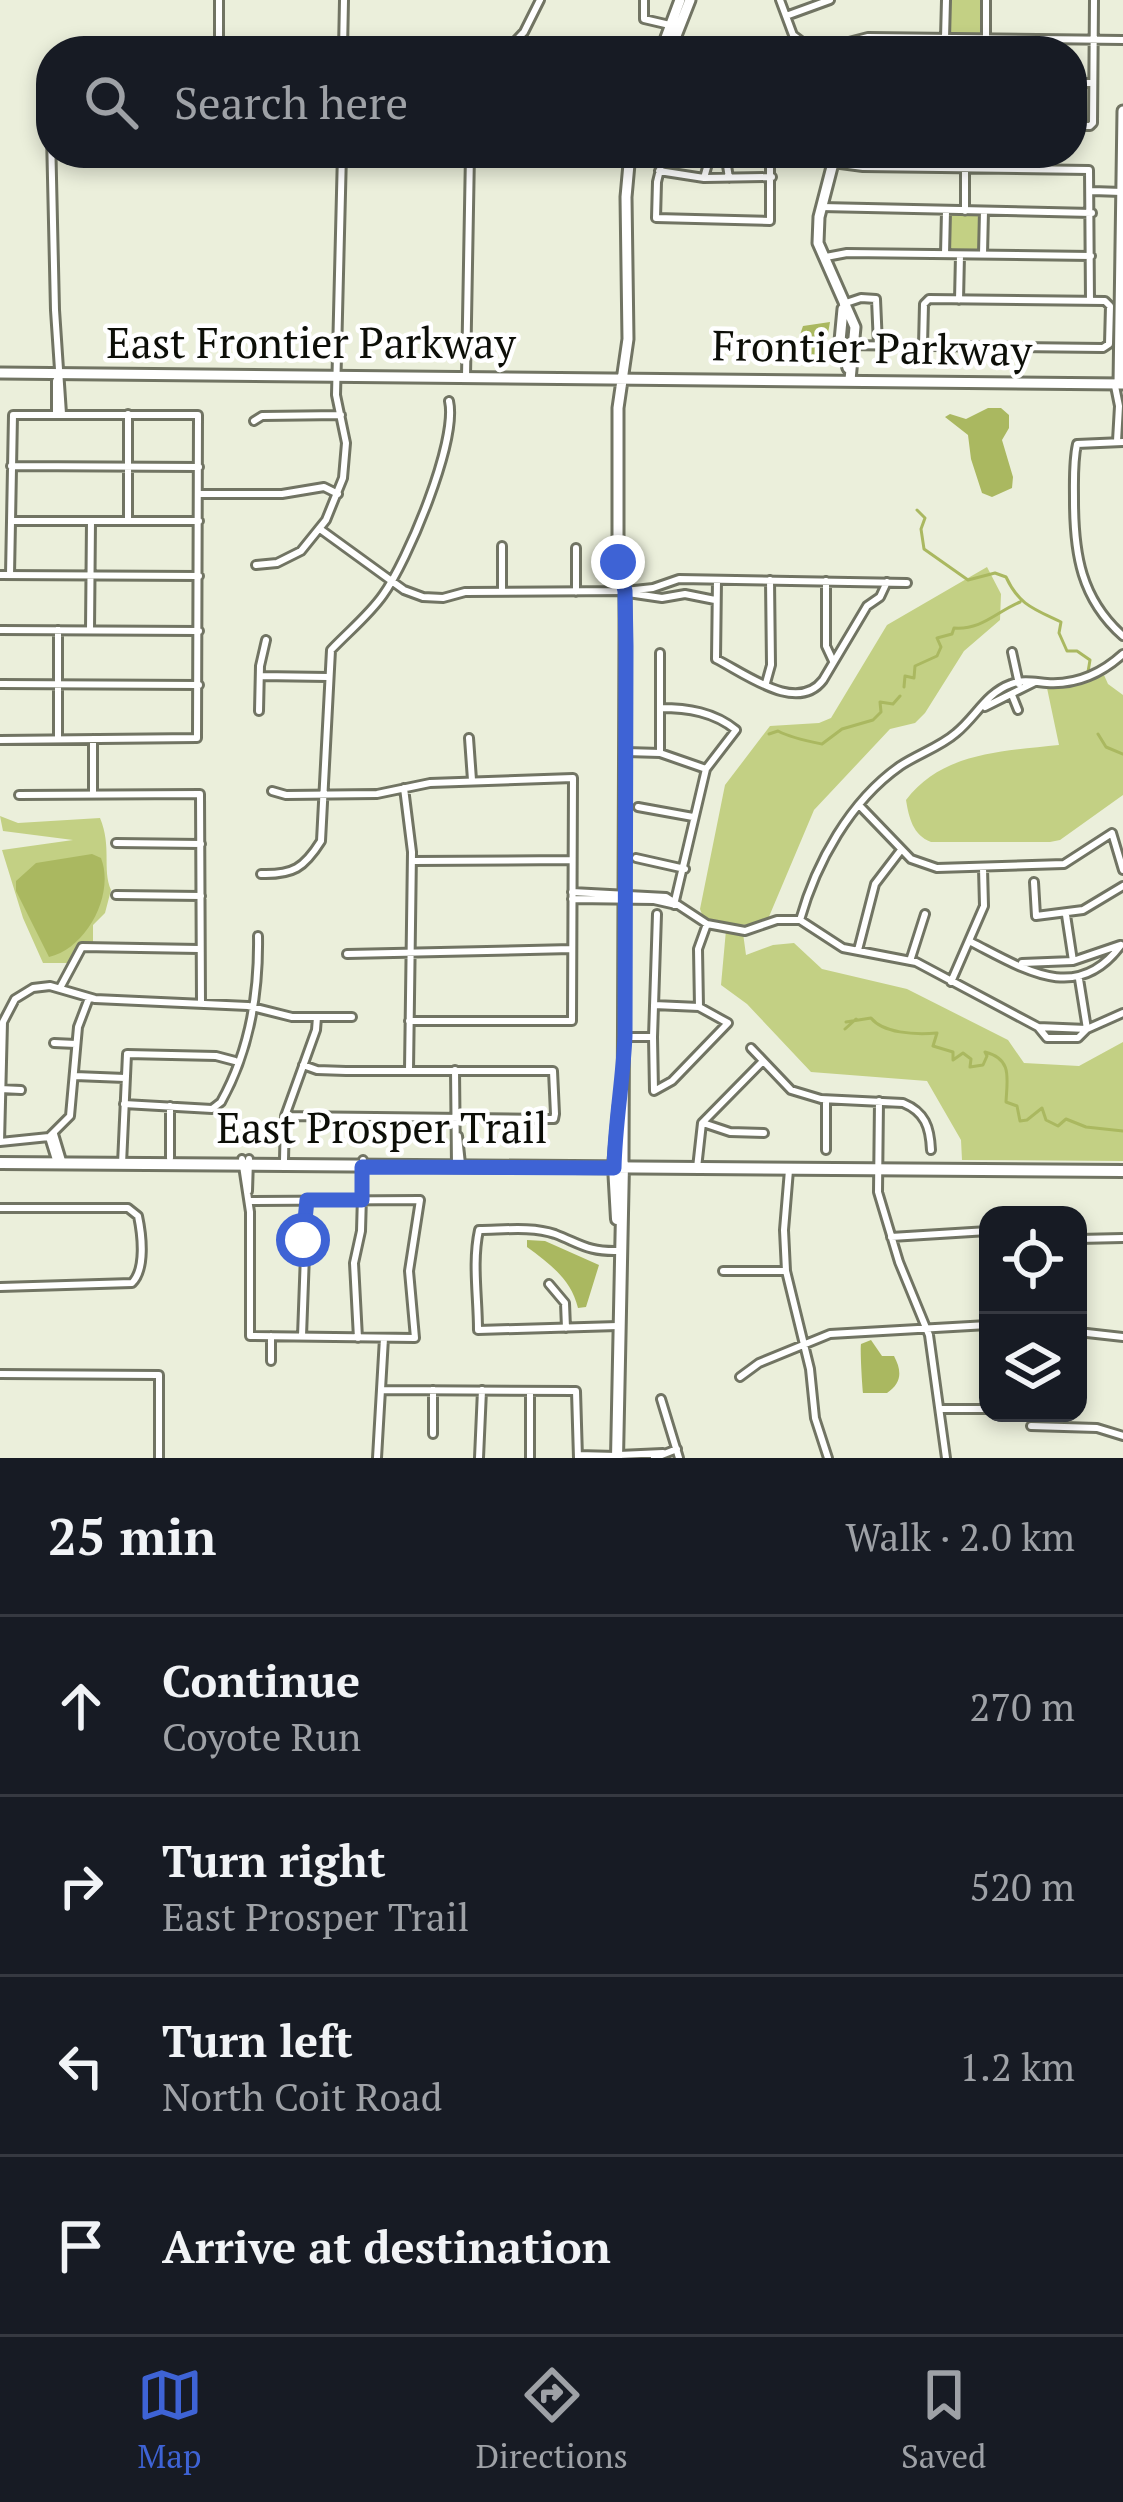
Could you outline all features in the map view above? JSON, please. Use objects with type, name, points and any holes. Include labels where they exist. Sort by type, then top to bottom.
[{"type":"main road","name":"East Prosper Trail","points":[[0,1160],[1123,1171]]},
{"type":"main road","name":"East Prosper Trail","points":[[122,1161],[362,1163]]},
{"type":"main road","points":[[618,1457],[619,1228],[614,1205],[619,1164]]},
{"type":"street","points":[[219,0],[219,36]]},
{"type":"street","points":[[344,0],[344,36]]},
{"type":"street","points":[[520,36],[540,0]]},
{"type":"street","points":[[644,0],[644,19],[675,27]]},
{"type":"street","points":[[673,36],[680,0]]},
{"type":"street","points":[[670,36],[689,0]]},
{"type":"street","points":[[780,0],[795,36]]},
{"type":"street","points":[[786,16],[830,0]]},
{"type":"street","points":[[945,36],[946,0]]},
{"type":"street","points":[[986,0],[986,36]]},
{"type":"street","points":[[1087,125],[1093,124],[1094,0]]},
{"type":"street","points":[[1087,40],[1123,40]]},
{"type":"street","points":[[1087,83],[1094,83]]},
{"type":"street","points":[[1123,111],[1120,441],[1076,443],[1076,556],[1094,603],[1123,636]]},
{"type":"street","points":[[52,168],[59,414]]},
{"type":"street","points":[[256,566],[290,558],[320,529],[338,494],[346,456],[338,375],[342,168]]},
{"type":"street","points":[[466,376],[470,168]]},
{"type":"street","points":[[619,1164],[625,1036],[626,752],[625,591],[618,562],[621,376],[628,339],[629,168]]},
{"type":"street","points":[[660,168],[656,218],[770,221],[771,168]]},
{"type":"street","points":[[704,178],[707,168]]},
{"type":"street","points":[[727,168],[729,178]]},
{"type":"street","points":[[832,168],[817,232],[823,258],[855,327],[850,380]]},
{"type":"street","points":[[964,211],[965,168],[1090,171],[1090,301]]},
{"type":"street","points":[[659,171],[704,178],[772,178]]},
{"type":"street","points":[[1092,191],[1122,192]]},
{"type":"street","points":[[821,207],[1092,213]]},
{"type":"street","points":[[945,254],[946,211]]},
{"type":"street","points":[[983,254],[984,212]]},
{"type":"street","points":[[823,258],[842,253],[1091,256]]},
{"type":"street","points":[[959,300],[960,254]]},
{"type":"street","points":[[843,304],[876,299],[878,345]]},
{"type":"street","points":[[841,345],[923,346],[1109,346],[1107,302],[925,302],[923,346]]},
{"type":"street","points":[[843,304],[841,345],[850,380]]},
{"type":"street","name":"East Frontier Parkway","points":[[0,374],[621,376]]},
{"type":"street","name":"Frontier Parkway","points":[[621,376],[1119,384]]},
{"type":"street","points":[[261,874],[286,875],[306,866],[321,842],[331,650],[380,600],[404,562],[444,452],[450,423],[448,401]]},
{"type":"street","points":[[128,414],[128,521]]},
{"type":"street","points":[[0,740],[197,738],[198,415],[13,415],[10,575]]},
{"type":"street","points":[[254,421],[262,416],[341,415]]},
{"type":"street","points":[[11,466],[199,467]]},
{"type":"street","points":[[199,494],[282,494],[315,487],[338,494]]},
{"type":"street","points":[[11,521],[199,521]]},
{"type":"street","points":[[90,630],[91,521]]},
{"type":"street","points":[[320,529],[392,582],[429,598],[465,592],[625,591],[717,599]]},
{"type":"street","points":[[502,546],[502,592]]},
{"type":"street","points":[[576,548],[576,592]]},
{"type":"street","points":[[0,575],[199,576]]},
{"type":"street","points":[[648,592],[668,582],[717,580],[907,583]]},
{"type":"street","points":[[717,580],[716,659],[803,696],[814,691],[887,582]]},
{"type":"street","points":[[766,683],[771,664],[770,580]]},
{"type":"street","points":[[826,581],[826,646],[833,662]]},
{"type":"street","points":[[668,582],[675,596]]},
{"type":"street","points":[[0,630],[199,631]]},
{"type":"street","points":[[58,630],[58,739]]},
{"type":"street","points":[[259,711],[266,640]]},
{"type":"street","points":[[1012,652],[1022,691]]},
{"type":"street","points":[[660,653],[661,754]]},
{"type":"street","points":[[800,920],[829,848],[859,805],[900,766],[955,735],[994,692],[1018,681],[1088,678],[1123,654]]},
{"type":"street","points":[[260,676],[328,676]]},
{"type":"street","points":[[978,711],[1035,682]]},
{"type":"street","points":[[0,684],[199,685]]},
{"type":"street","points":[[1012,695],[1018,710]]},
{"type":"street","points":[[661,708],[694,710],[724,720],[736,730],[706,769],[675,902]]},
{"type":"street","points":[[469,738],[472,780]]},
{"type":"street","points":[[93,740],[93,793]]},
{"type":"street","points":[[626,752],[661,754],[706,769]]},
{"type":"street","points":[[272,790],[286,795],[377,794],[472,780],[573,778],[572,1021],[410,1021]]},
{"type":"street","points":[[404,788],[412,861],[409,1070]]},
{"type":"street","points":[[20,795],[200,794],[202,1004]]},
{"type":"street","points":[[859,805],[911,859],[937,868],[1064,864],[1115,833],[1123,870]]},
{"type":"street","points":[[638,807],[694,817]]},
{"type":"street","points":[[116,843],[201,844]]},
{"type":"street","points":[[858,951],[875,884],[901,850]]},
{"type":"street","points":[[636,858],[685,869]]},
{"type":"street","points":[[412,861],[572,860]]},
{"type":"street","points":[[951,982],[984,906],[983,868]]},
{"type":"street","points":[[1034,882],[1033,913],[1066,915],[1099,903],[1123,886]]},
{"type":"street","points":[[116,895],[201,896]]},
{"type":"street","points":[[572,896],[675,902],[707,924],[745,931],[777,920],[800,920],[828,940],[910,961],[1038,1027],[1087,1029],[1123,1012]]},
{"type":"street","points":[[654,1005],[699,1007],[728,1023],[672,1081],[654,1091],[652,1037],[657,914]]},
{"type":"street","points":[[910,961],[926,914]]},
{"type":"street","points":[[1066,915],[1073,961]]},
{"type":"street","points":[[699,1007],[698,949],[707,924]]},
{"type":"street","points":[[124,1104],[218,1106],[256,1007],[258,936]]},
{"type":"street","points":[[971,942],[1056,979],[1079,979],[1107,964],[1122,945]]},
{"type":"street","points":[[1018,963],[1073,961],[1122,945]]},
{"type":"street","points":[[60,988],[82,947],[201,949]]},
{"type":"street","points":[[347,954],[573,950]]},
{"type":"street","points":[[1102,953],[1107,964]]},
{"type":"street","points":[[1042,974],[1044,963]]},
{"type":"street","points":[[1079,979],[1087,1029]]},
{"type":"street","points":[[89,998],[78,1027],[70,1116],[52,1136],[0,1142],[6,1013],[15,999],[33,988],[60,988],[89,998],[352,1017]]},
{"type":"street","points":[[284,1160],[285,1116],[316,1017]]},
{"type":"street","points":[[625,1036],[652,1037]]},
{"type":"street","points":[[54,1043],[76,1044]]},
{"type":"street","points":[[751,1048],[791,1090],[826,1100],[903,1102],[922,1114],[931,1150]]},
{"type":"street","points":[[122,1161],[127,1054],[216,1056],[236,1062]]},
{"type":"street","points":[[697,1165],[703,1123],[763,1061]]},
{"type":"street","points":[[285,1116],[554,1119],[553,1071],[317,1070],[303,1065]]},
{"type":"street","points":[[455,1070],[458,1163]]},
{"type":"street","points":[[75,1076],[125,1078]]},
{"type":"street","points":[[0,1089],[21,1090]]},
{"type":"street","points":[[826,1100],[826,1150]]},
{"type":"street","points":[[879,1101],[878,1192],[926,1327],[946,1458]]},
{"type":"street","points":[[170,1106],[170,1159]]},
{"type":"street","points":[[703,1123],[730,1132],[764,1133]]},
{"type":"street","points":[[52,1136],[59,1161]]},
{"type":"street","points":[[245,1162],[250,1336],[415,1338],[409,1271],[420,1200],[248,1198]]},
{"type":"street","points":[[358,1338],[354,1263],[362,1163]]},
{"type":"street","points":[[788,1170],[786,1271],[804,1343],[815,1418],[828,1458]]},
{"type":"street","points":[[302,1336],[307,1200]]},
{"type":"street","points":[[0,1208],[128,1208],[140,1220],[140,1240],[139,1276],[126,1285],[0,1287]]},
{"type":"street","points":[[618,1326],[478,1330],[473,1258],[478,1230],[538,1231],[580,1248],[619,1251]]},
{"type":"street","points":[[567,1241],[572,1232]]},
{"type":"street","points":[[891,1237],[979,1232]]},
{"type":"street","points":[[1087,1239],[1123,1238]]},
{"type":"street","points":[[723,1271],[786,1271]]},
{"type":"street","points":[[549,1284],[565,1304],[566,1330]]},
{"type":"street","points":[[740,1377],[804,1343],[845,1332],[979,1325]]},
{"type":"street","points":[[1087,1333],[1123,1337]]},
{"type":"street","points":[[271,1336],[271,1361]]},
{"type":"street","points":[[377,1458],[384,1338]]},
{"type":"street","points":[[0,1374],[159,1375],[159,1458]]},
{"type":"street","points":[[383,1390],[576,1390],[578,1457],[678,1454],[661,1399]]},
{"type":"street","points":[[433,1390],[433,1434]]},
{"type":"street","points":[[478,1458],[482,1390]]},
{"type":"street","points":[[530,1391],[530,1458]]},
{"type":"street","points":[[940,1409],[979,1408]]},
{"type":"street","points":[[1031,1426],[1097,1428],[1123,1436]]},
{"type":"street","points":[[654,1458],[663,1453]]},
{"type":"shaded area","points":[[948,0],[984,0],[983,36],[947,34]]},
{"type":"shaded area","points":[[948,214],[981,215],[981,251],[947,250]]},
{"type":"shaded area","points":[[830,322],[824,356],[812,354],[800,364],[790,364],[803,326]]},
{"type":"shaded area","points":[[988,408],[1001,408],[1009,415],[1002,440],[1013,477],[1012,488],[992,497],[982,493],[968,435],[945,417],[966,419]]},
{"type":"shaded area","points":[[987,567],[1001,594],[1000,620],[964,651],[925,713],[915,723],[890,729],[814,810],[768,919],[735,925],[703,917],[700,909],[725,785],[770,726],[831,718],[887,625]]},
{"type":"shaded area","points":[[1104,675],[1123,695],[1123,795],[1060,840],[1050,842],[931,842],[916,830],[906,800],[921,784],[975,757],[1059,745],[1047,688],[1074,686]]},
{"type":"shaded area","points":[[0,816],[18,823],[100,818],[111,890],[105,913],[93,925],[93,945],[76,947],[68,963],[43,963],[2,850],[73,840],[3,831]]},
{"type":"shaded area","points":[[92,854],[101,858],[104,872],[101,903],[75,943],[49,957],[16,891],[16,881],[36,863]]},
{"type":"shaded area","points":[[726,930],[743,933],[746,955],[794,943],[822,969],[907,989],[1008,1040],[1024,1063],[1079,1066],[1123,1042],[1123,1161],[962,1160],[961,1140],[927,1081],[811,1072],[747,1004],[721,985]]},
{"type":"shaded area","points":[[527,1240],[545,1241],[599,1265],[586,1307],[578,1308],[565,1280],[527,1247]]},
{"type":"shaded area","points":[[871,1340],[882,1356],[894,1356],[898,1367],[898,1381],[887,1393],[863,1393],[861,1344]]},
{"type":"waterway","points":[[917,510],[925,518],[921,529],[924,549],[968,580],[995,573],[1006,577],[1022,600],[1061,622],[1059,633],[1067,651],[1077,651],[1090,660],[1087,678]]},
{"type":"waterway","points":[[904,687],[905,676],[914,678],[915,666],[937,656],[941,647],[937,638],[952,634],[954,628],[981,623],[1020,602]]},
{"type":"waterway","points":[[769,734],[778,731],[822,744],[842,729],[873,720],[881,712],[880,702],[893,704],[900,696]]},
{"type":"waterway","points":[[1098,734],[1106,747],[1123,754]]},
{"type":"waterway","points":[[846,1022],[871,1018],[900,1032],[937,1033],[933,1046],[953,1052],[953,1060],[963,1053],[971,1059],[970,1067],[983,1065],[985,1052],[994,1055],[1006,1071],[1006,1102],[1017,1106],[1020,1121],[1042,1108],[1046,1120],[1058,1126],[1066,1119],[1086,1127],[1123,1131]]},
{"type":"waterway","points":[[845,1029],[856,1019]]},
{"type":"route","points":[[303,1240],[307,1200],[362,1200],[362,1167],[614,1168],[625,1036],[626,646],[625,591],[618,562]]}]
